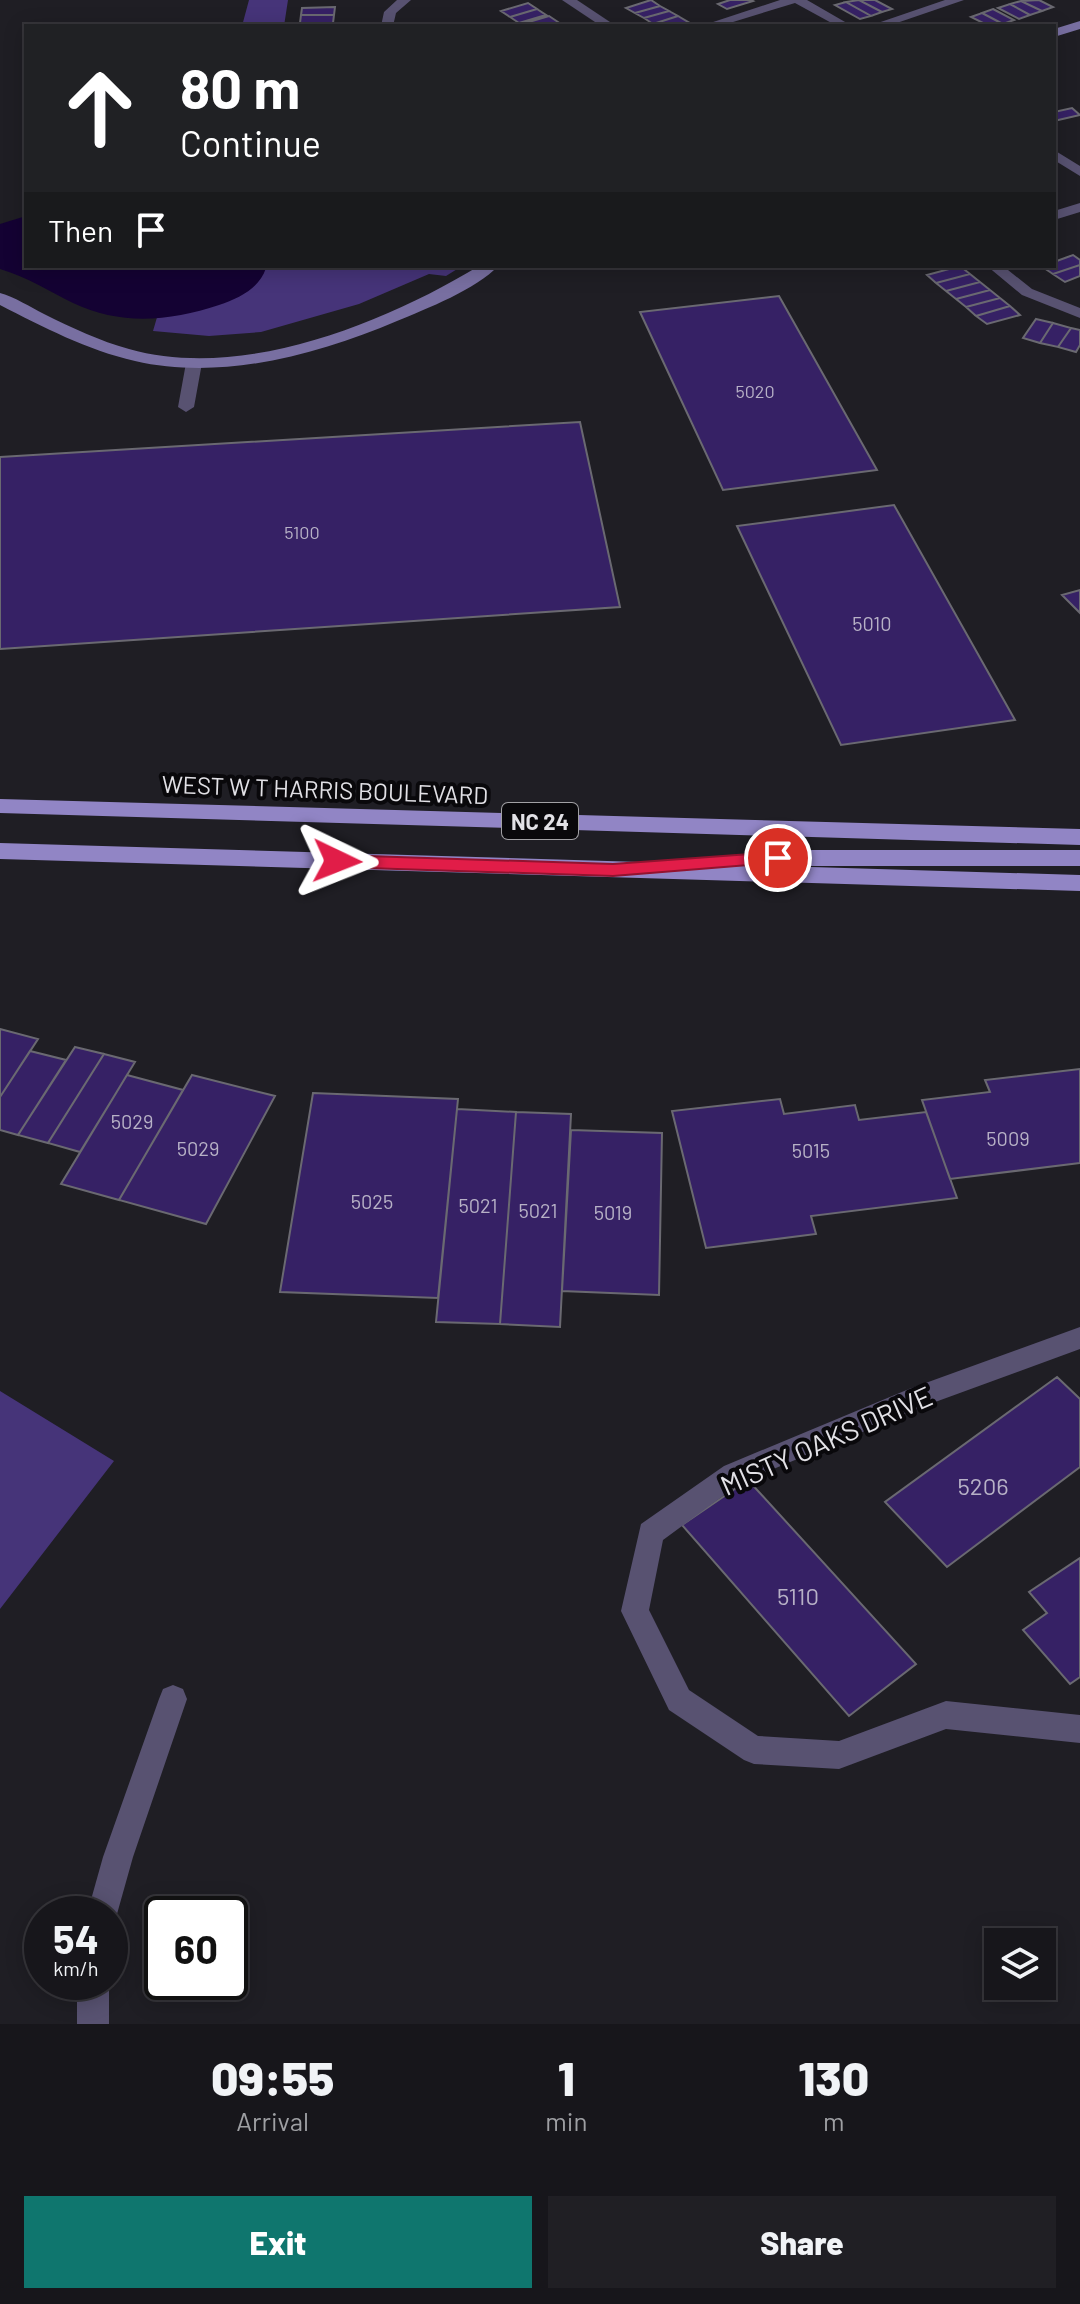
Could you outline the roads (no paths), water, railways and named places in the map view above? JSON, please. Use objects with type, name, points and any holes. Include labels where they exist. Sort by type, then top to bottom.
[{"type":"main road","points":[[1056,32],[1080,25]]},
{"type":"main road","points":[[0,298],[67,332],[125,354],[166,362],[194,363],[241,359],[339,335],[409,310],[486,268]]},
{"type":"main road","name":"WEST W T HARRIS BOULEVARD","points":[[0,806],[1080,837]]},
{"type":"main road","name":"NC 24","points":[[0,851],[1080,883]]},
{"type":"main road","points":[[613,870],[747,858],[1080,858]]},
{"type":"street","points":[[387,24],[390,12],[405,0]]},
{"type":"street","points":[[568,0],[607,24]]},
{"type":"street","points":[[714,24],[796,0],[842,24]]},
{"type":"street","points":[[881,24],[958,0]]},
{"type":"street","points":[[1056,155],[1080,172]]},
{"type":"street","points":[[1056,215],[1080,207]]},
{"type":"street","points":[[997,268],[1027,292],[1080,313]]},
{"type":"street","points":[[186,407],[194,363]]},
{"type":"street","name":"MISTY OAKS DRIVE","points":[[1080,1338],[918,1397],[733,1474],[651,1533],[635,1611],[679,1700],[754,1750],[839,1755],[946,1715],[1080,1729]]},
{"type":"street","points":[[108,1896],[173,1699]]},
{"type":"street","points":[[93,2000],[93,2024]]}]
